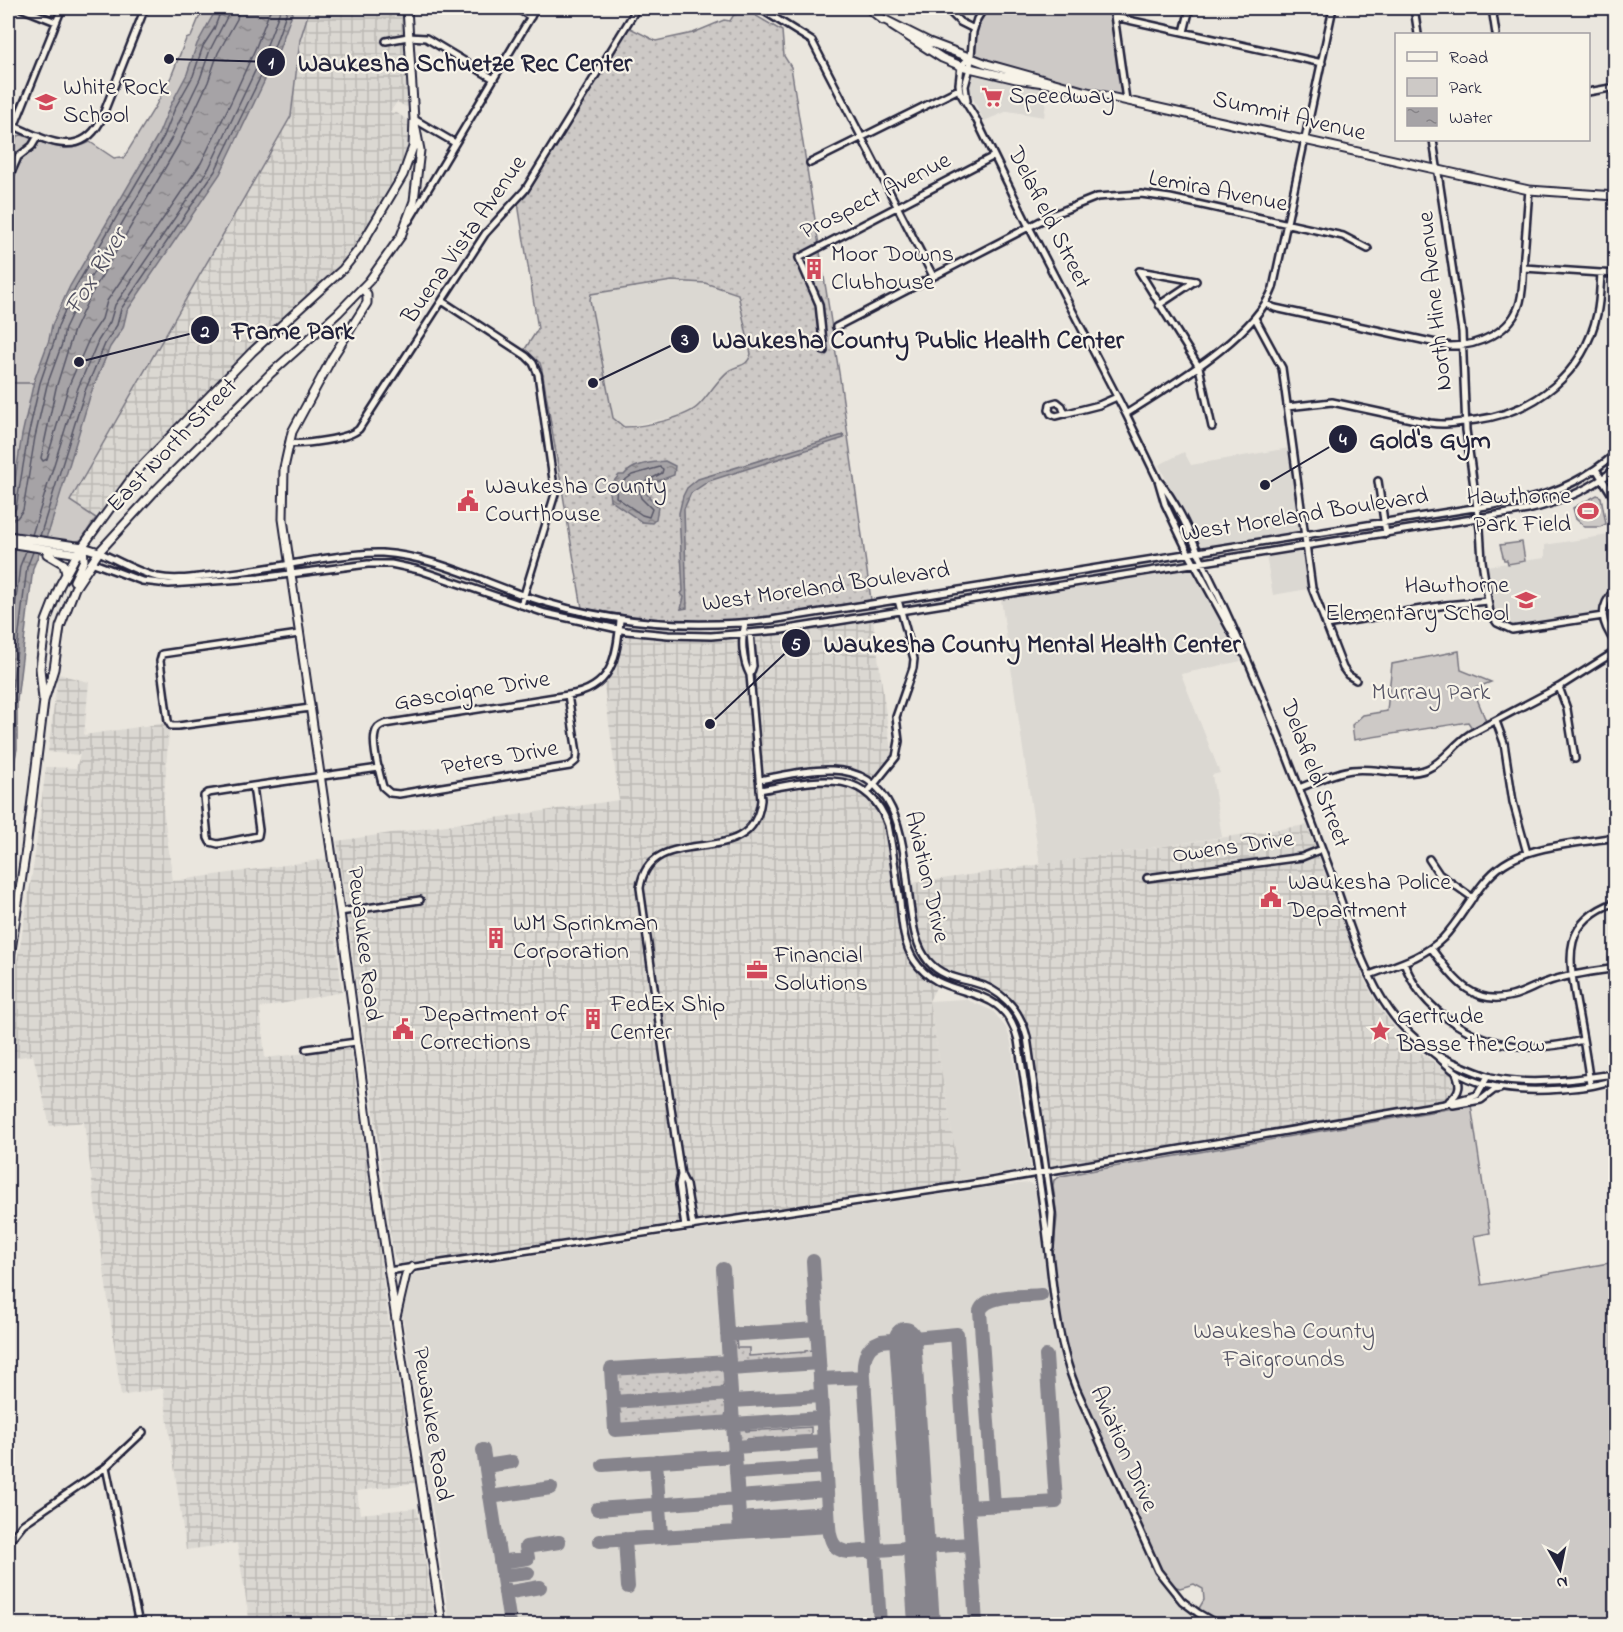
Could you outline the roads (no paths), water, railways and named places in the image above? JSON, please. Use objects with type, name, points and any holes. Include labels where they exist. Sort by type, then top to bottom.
[{"type":"main road","points":[[58,639],[57,623],[82,556],[136,471],[252,352],[332,282],[353,258],[408,165],[413,147],[414,119],[407,8]]},
{"type":"main road","points":[[868,8],[922,46],[961,66]]},
{"type":"main road","points":[[879,17],[929,42],[970,57]]},
{"type":"main road","name":"Summit Avenue","points":[[970,57],[1063,85],[1126,100],[1529,190],[1616,196]]},
{"type":"main road","name":"Summit Avenue","points":[[961,66],[1031,82],[1063,85]]},
{"type":"main road","name":"East North Street","points":[[44,702],[40,668],[45,630],[52,604],[65,575],[82,556],[99,552],[154,492],[270,374],[338,313],[362,288],[401,236],[414,201],[420,163],[419,138],[414,119]]},
{"type":"main road","name":"Pewaukee Road","points":[[362,288],[367,294],[367,303],[294,427],[284,468],[282,507],[388,1271],[442,1624]]},
{"type":"main road","points":[[8,536],[82,556]]},
{"type":"main road","points":[[8,543],[48,548],[64,564],[65,575]]},
{"type":"main road","points":[[8,548],[48,548]]},
{"type":"main road","name":"West Moreland Boulevard","points":[[48,548],[82,556],[99,552]]},
{"type":"main road","name":"East North Street","points":[[8,971],[44,702],[54,669],[58,639],[67,604],[79,581],[82,556]]},
{"type":"main road","points":[[396,1319],[406,1274],[412,1267]]},
{"type":"street","points":[[8,13],[13,8]]},
{"type":"street","points":[[21,8],[56,22]]},
{"type":"street","points":[[8,142],[62,8]]},
{"type":"street","points":[[14,126],[55,142],[69,144],[85,140],[92,134],[100,122],[145,8]]},
{"type":"street","points":[[516,8],[531,17]]},
{"type":"street","name":"East North Street","points":[[408,222],[536,8]]},
{"type":"street","name":"Buena Vista Avenue","points":[[289,443],[351,435],[358,431],[486,234],[525,190],[637,8]]},
{"type":"street","points":[[759,8],[812,41],[933,276]]},
{"type":"street","points":[[946,8],[960,22],[974,29]]},
{"type":"street","name":"Delafield Street","points":[[967,103],[965,86],[970,68],[974,29],[984,8]]},
{"type":"street","points":[[1113,8],[1126,100]]},
{"type":"street","points":[[1184,32],[1190,8]]},
{"type":"street","points":[[1126,414],[1199,367],[1255,318],[1266,304],[1287,224],[1334,8]]},
{"type":"street","points":[[1414,8],[1418,33]]},
{"type":"street","points":[[1492,8],[1496,33]]},
{"type":"street","points":[[1114,16],[1322,63]]},
{"type":"street","points":[[386,40],[408,37],[426,38],[494,79]]},
{"type":"street","points":[[810,163],[959,89],[961,66],[970,57]]},
{"type":"street","points":[[1590,92],[1616,87]]},
{"type":"street","name":"Delafield Street","points":[[959,89],[1158,480],[1186,527],[1214,585],[1232,630]]},
{"type":"street","points":[[414,119],[455,143]]},
{"type":"street","points":[[8,180],[18,157],[32,146],[38,136]]},
{"type":"street","name":"North Hine Avenue","points":[[1433,141],[1463,345],[1465,422],[1488,601]]},
{"type":"street","name":"Prospect Avenue","points":[[824,351],[819,304],[799,263],[799,258],[994,156]]},
{"type":"street","points":[[1266,304],[1275,308],[1444,345],[1463,345],[1494,335],[1510,322],[1520,301],[1529,190]]},
{"type":"street","name":"Lemira Avenue","points":[[836,327],[1085,200],[1127,193],[1156,195],[1343,236],[1368,249]]},
{"type":"street","points":[[1524,268],[1616,274]]},
{"type":"street","points":[[1159,305],[1196,281],[1139,271],[1159,305],[1199,367],[1212,427]]},
{"type":"street","points":[[1287,407],[1332,402],[1430,423],[1449,424],[1496,417],[1523,408],[1549,392],[1565,377],[1583,351],[1593,331],[1599,308],[1601,273]]},
{"type":"street","points":[[442,301],[530,359],[538,375],[555,494],[521,605]]},
{"type":"street","points":[[1255,318],[1281,365],[1312,588],[1346,673],[1356,680]]},
{"type":"street","points":[[1065,414],[1099,405],[1117,397]]},
{"type":"street","name":"West Moreland Boulevard","points":[[99,552],[148,574],[174,579],[256,571],[361,553],[384,553],[416,558],[562,607],[620,620],[705,626],[801,616],[1524,500],[1575,482],[1616,453]]},
{"type":"street","name":"West Moreland Boulevard","points":[[82,556],[133,578],[160,584],[290,575],[383,564],[418,570],[559,617],[619,630],[668,635],[750,634],[1458,522],[1553,503],[1582,491],[1616,468]]},
{"type":"street","points":[[1596,469],[1616,501]]},
{"type":"street","name":"Delafield Street","points":[[1158,480],[1168,510],[1189,554],[1248,660],[1369,975],[1392,1014],[1410,1034],[1455,1071],[1486,1084],[1504,1088],[1549,1090],[1590,1085],[1616,1078]]},
{"type":"street","points":[[1378,481],[1386,534]]},
{"type":"street","points":[[1168,510],[1175,506]]},
{"type":"street","points":[[1456,511],[1458,522]]},
{"type":"street","points":[[1178,531],[1186,527]]},
{"type":"street","points":[[1266,542],[1267,552]]},
{"type":"street","points":[[1231,547],[1233,558]]},
{"type":"street","points":[[383,564],[384,553]]},
{"type":"street","points":[[325,558],[326,569]]},
{"type":"street","points":[[1149,560],[1151,571]]},
{"type":"street","points":[[1124,564],[1125,575]]},
{"type":"street","points":[[1065,574],[1066,584]]},
{"type":"street","points":[[1008,583],[1010,594]]},
{"type":"street","points":[[1207,588],[1214,585]]},
{"type":"street","points":[[1616,588],[1606,600],[1603,616],[1605,627],[1616,644]]},
{"type":"street","points":[[958,591],[960,601]]},
{"type":"street","points":[[867,793],[898,751],[896,717],[913,668],[914,660],[898,600]]},
{"type":"street","points":[[1326,625],[1446,605],[1488,601],[1492,618],[1501,626],[1509,629],[1603,616]]},
{"type":"street","points":[[559,617],[562,607]]},
{"type":"street","points":[[801,616],[803,626]]},
{"type":"street","name":"Gascoigne Drive","points":[[379,768],[375,735],[378,727],[384,724],[568,695],[594,687],[606,675],[615,657],[620,620]]},
{"type":"street","points":[[745,623],[750,634],[753,666],[750,675]]},
{"type":"street","points":[[693,1226],[686,1185],[681,1175],[639,896],[641,881],[648,866],[664,853],[728,842],[744,834],[752,826],[758,814],[761,800],[750,675],[746,667],[742,634],[745,623]]},
{"type":"street","points":[[705,626],[705,636]]},
{"type":"street","points":[[299,634],[169,652],[161,656],[166,711],[171,726],[177,726],[310,708]]},
{"type":"street","points":[[1299,788],[1350,770],[1414,772],[1425,770],[1438,762],[1462,739],[1559,687],[1616,651]]},
{"type":"street","points":[[1559,687],[1567,709],[1575,759]]},
{"type":"street","name":"Peters Drive","points":[[379,768],[384,788],[394,794],[570,766],[576,761],[577,753],[568,695]]},
{"type":"street","points":[[1496,721],[1504,743],[1513,802],[1527,853]]},
{"type":"street","points":[[253,786],[258,836],[254,839],[218,844],[210,842],[204,796],[208,793],[253,786],[321,776],[379,768]]},
{"type":"street","name":"Aviation Drive","points":[[759,780],[830,770],[848,772],[874,785],[886,798],[895,813],[900,831],[915,933],[924,955],[935,968],[952,977],[988,987],[1010,1003],[1020,1017],[1027,1034],[1053,1219],[1049,1259]]},
{"type":"street","points":[[811,772],[812,782]]},
{"type":"street","name":"Aviation Drive","points":[[760,790],[812,782],[840,781],[857,786],[867,793],[881,808],[888,825],[907,944],[915,961],[926,974],[947,987],[988,998],[1006,1014],[1017,1038],[1059,1333],[1069,1369],[1162,1577],[1175,1593],[1198,1614],[1217,1624]]},
{"type":"street","points":[[1369,975],[1404,962],[1431,948],[1451,928],[1496,870],[1514,858],[1527,853],[1616,837]]},
{"type":"street","name":"Owens Drive","points":[[1147,878],[1302,857],[1322,849]]},
{"type":"street","points":[[1429,859],[1439,874],[1473,898]]},
{"type":"street","points":[[897,883],[907,881]]},
{"type":"street","points":[[340,912],[420,900]]},
{"type":"street","points":[[1590,1085],[1570,951],[1580,926],[1598,909],[1616,902]]},
{"type":"street","points":[[901,911],[911,909]]},
{"type":"street","points":[[1431,948],[1460,985],[1484,997],[1515,996],[1542,983],[1616,968]]},
{"type":"street","points":[[1404,962],[1414,983],[1434,1007],[1453,1022],[1481,1037],[1507,1045],[1534,1047],[1583,1040]]},
{"type":"street","points":[[947,987],[952,977]]},
{"type":"street","points":[[1006,1014],[1010,1003]]},
{"type":"street","points":[[306,1049],[356,1042]]},
{"type":"street","name":"Delafield Street","points":[[1433,1053],[1488,1076],[1528,1082],[1589,1077],[1616,1078]]},
{"type":"street","points":[[1445,1104],[1456,1095],[1459,1089],[1455,1071]]},
{"type":"street","points":[[1475,1101],[1483,1094],[1488,1076]]},
{"type":"street","points":[[388,1271],[1038,1174],[1445,1104],[1476,1096],[1486,1084]]},
{"type":"street","points":[[1445,1104],[1454,1105],[1484,1099],[1494,1090],[1504,1088]]},
{"type":"street","points":[[1029,1119],[1039,1117]]},
{"type":"street","points":[[681,1175],[679,1185],[685,1227]]},
{"type":"street","points":[[8,1543],[23,1524],[106,1467],[143,1432]]},
{"type":"street","points":[[106,1467],[139,1624]]},
{"type":"street","points":[[8,1615],[8,1624]]},
{"type":"water","name":"Fox River","points":[[217,8],[294,8],[277,55],[220,174],[127,311],[123,328],[110,347],[91,393],[50,528],[33,568],[17,700],[17,749],[8,791],[8,523],[22,435],[34,381],[52,325],[70,286],[159,133],[187,74],[197,44]]},
{"type":"water","points":[[843,435],[844,438],[709,481],[691,493],[684,509],[687,608],[681,609],[684,597],[681,594],[683,591],[679,513],[687,488],[698,479]]},
{"type":"water","points":[[665,461],[675,466],[674,475],[658,481],[645,492],[658,507],[656,519],[652,523],[642,522],[610,500],[610,486],[619,475],[624,475],[632,468],[643,464]]},
{"type":"waterway","points":[[8,381],[33,383]]},
{"type":"place","name":"Waukesha Schuetze Rec Center","points":[[169,59]]},
{"type":"place","name":"Speedway","points":[[992,97]]},
{"type":"place","name":"White Rock School","points":[[46,102]]},
{"type":"place","name":"Moor Downs Clubhouse","points":[[814,269]]},
{"type":"place","name":"Frame Park","points":[[79,362]]},
{"type":"place","name":"Waukesha County Public Health Center","points":[[593,383]]},
{"type":"place","name":"Gold's Gym","points":[[1265,485]]},
{"type":"place","name":"Waukesha County Courthouse","points":[[468,501]]},
{"type":"place","name":"Hawthorne Park Field","points":[[1588,511]]},
{"type":"place","name":"Hawthorne Elementary School","points":[[1526,600]]},
{"type":"place","name":"Waukesha County Mental Health Center","points":[[710,724]]},
{"type":"place","name":"Waukesha Police Department","points":[[1271,897]]},
{"type":"place","name":"WM Sprinkman Corporation","points":[[496,938]]},
{"type":"place","name":"Financial Solutions","points":[[757,970]]},
{"type":"place","name":"FedEx Ship Center","points":[[593,1019]]},
{"type":"place","name":"Department of Corrections","points":[[403,1029]]},
{"type":"place","name":"Gertrude Basse the Cow","points":[[1380,1031]]},
{"type":"park label","name":"Murray Park","points":[[1431,693]]},
{"type":"park label","name":"Waukesha County Fairgrounds","points":[[1284,1346]]}]
